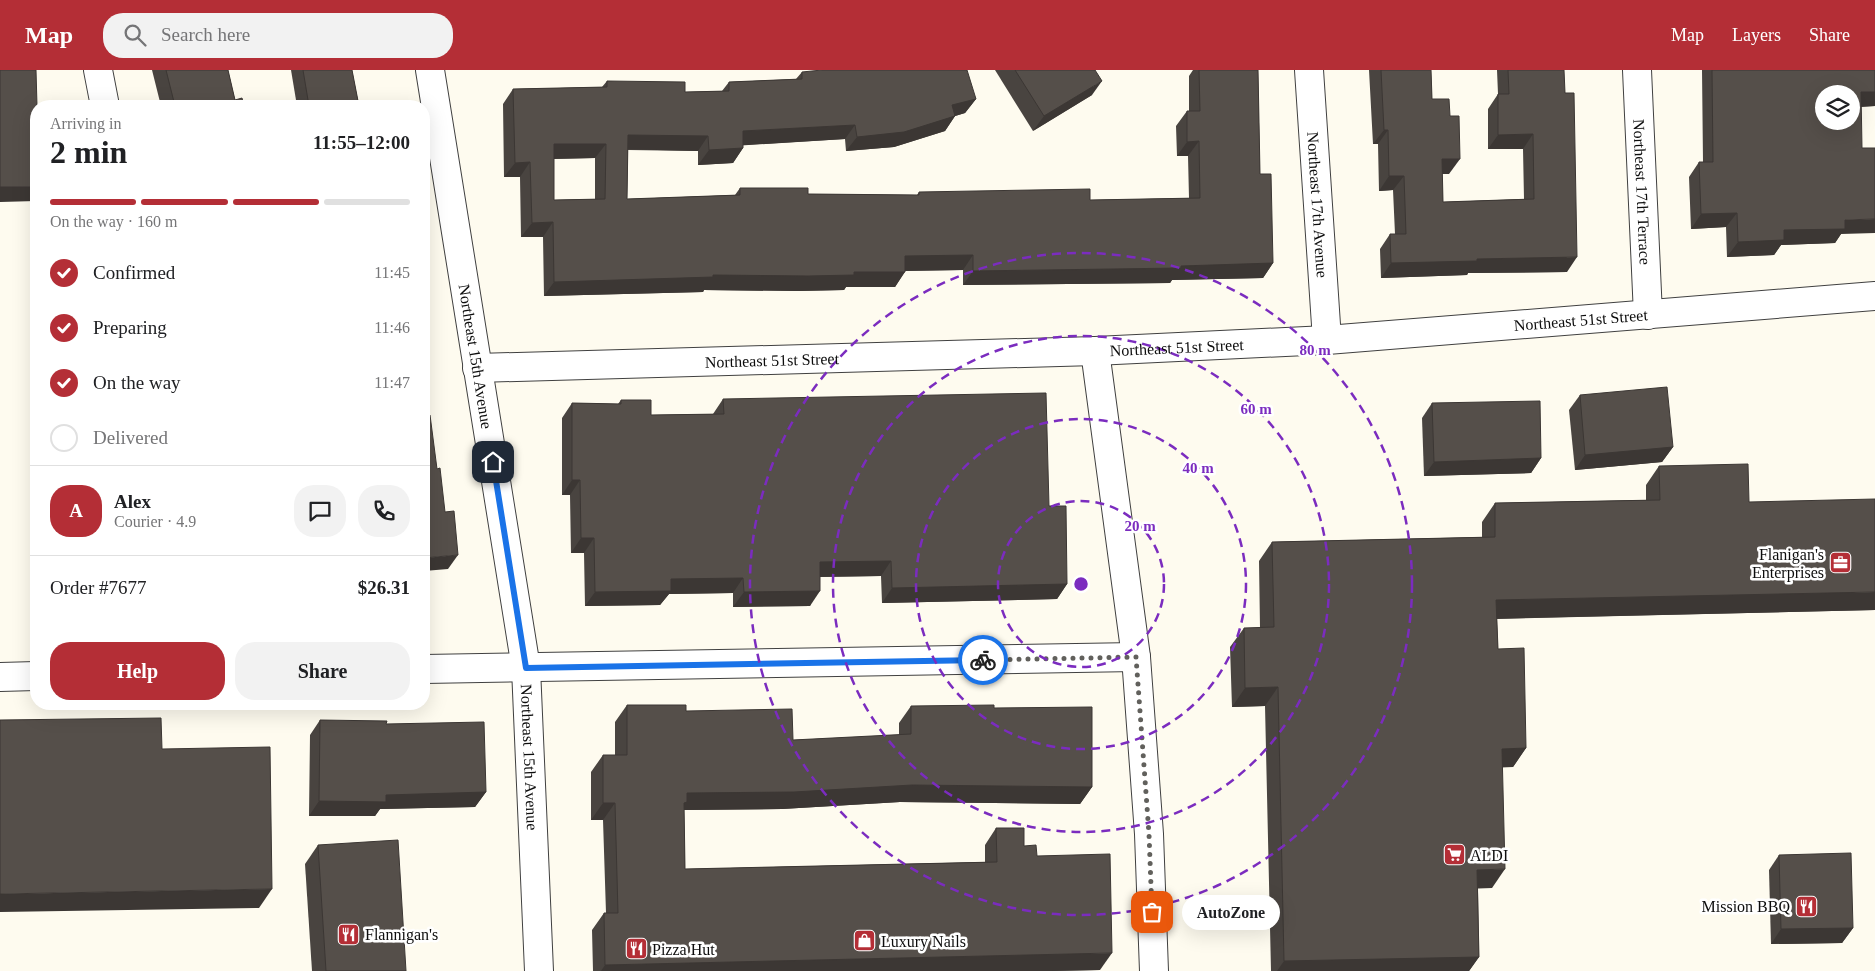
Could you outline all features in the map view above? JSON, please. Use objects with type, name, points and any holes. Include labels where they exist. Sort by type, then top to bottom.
[{"type":"street","points":[[98,70],[104,100]]},
{"type":"street","name":"Northeast 15th Avenue","points":[[430,70],[526,668],[539,971]]},
{"type":"street","name":"Northeast 17th Avenue","points":[[1309,70],[1328,340]]},
{"type":"street","name":"Northeast 17th Terrace","points":[[1637,70],[1648,315]]},
{"type":"street","name":"Northeast 51st Street","points":[[477,368],[1095,351],[1328,340],[1875,296]]},
{"type":"street","points":[[1095,351],[1136,657],[1149,834],[1154,971]]},
{"type":"street","points":[[430,669],[1136,657]]},
{"type":"street","points":[[0,677],[30,676]]},
{"type":"building","points":[[0,70],[36,70],[37,100],[30,100],[30,187],[0,187]]},
{"type":"building","points":[[166,70],[228,70],[235,100],[174,100]]},
{"type":"building","points":[[303,70],[352,70],[358,100],[308,100]]},
{"type":"building","points":[[822,70],[967,70],[976,99],[952,105],[955,116],[904,132],[857,137],[855,125],[743,131],[743,148],[709,150],[708,136],[628,135],[627,199],[740,195],[740,188],[808,188],[808,194],[919,195],[919,192],[1090,189],[1090,200],[1200,198],[1199,141],[1187,142],[1187,111],[1200,111],[1199,70],[1258,70],[1260,174],[1271,174],[1273,263],[1181,266],[1181,268],[973,271],[973,255],[905,256],[905,272],[854,272],[854,275],[808,276],[713,275],[713,277],[554,282],[553,222],[532,223],[530,162],[515,163],[513,89],[607,87],[607,81],[685,82],[685,92],[729,91],[729,82],[802,79],[802,72]],"holes":[[[554,144],[606,144],[605,199],[554,200]]]},
{"type":"building","points":[[1015,70],[1095,70],[1102,81],[1044,116]]},
{"type":"building","points":[[1381,70],[1431,70],[1432,99],[1449,99],[1450,116],[1459,116],[1460,159],[1442,159],[1443,202],[1534,199],[1533,134],[1498,135],[1498,94],[1509,94],[1508,70],[1564,70],[1565,93],[1574,93],[1577,257],[1391,263],[1390,234],[1406,234],[1404,176],[1389,176],[1388,130],[1384,130]]},
{"type":"building","points":[[1712,70],[1875,70],[1875,92],[1861,92],[1862,148],[1875,148],[1875,219],[1845,220],[1845,229],[1784,230],[1784,240],[1738,242],[1737,213],[1701,214],[1699,162],[1713,162]]},
{"type":"building","points":[[1667,387],[1673,447],[1585,455],[1580,395]]},
{"type":"building","points":[[1046,393],[1049,506],[1066,506],[1067,584],[892,588],[891,561],[820,562],[820,591],[744,592],[743,578],[671,579],[671,591],[595,592],[594,538],[581,538],[580,480],[572,480],[572,403],[621,404],[621,400],[651,400],[651,415],[724,414],[723,399]]},
{"type":"building","points":[[1540,401],[1541,458],[1434,462],[1432,403]]},
{"type":"building","points":[[430,415],[437,469],[440,468],[445,512],[454,511],[458,555],[430,557]]},
{"type":"building","points":[[1748,464],[1749,502],[1875,499],[1875,592],[1496,600],[1498,649],[1524,648],[1526,748],[1502,749],[1505,869],[1477,870],[1479,957],[1284,961],[1278,687],[1245,688],[1244,628],[1274,627],[1272,542],[1495,537],[1495,503],[1660,500],[1659,466]]},
{"type":"building","points":[[627,705],[686,705],[686,711],[792,709],[793,740],[911,734],[911,706],[994,705],[994,708],[1092,707],[1092,787],[912,785],[794,792],[687,793],[687,802],[684,803],[685,869],[997,862],[996,828],[1024,828],[1024,846],[1036,845],[1037,856],[1110,854],[1112,953],[605,965],[604,913],[618,913],[615,803],[603,803],[603,755],[627,755]]},
{"type":"building","points":[[161,718],[162,749],[270,747],[272,889],[0,894],[0,720]]},
{"type":"building","points":[[320,720],[387,721],[386,724],[484,722],[486,792],[386,795],[386,802],[319,801]]},
{"type":"building","points":[[398,840],[406,971],[326,971],[318,845]]},
{"type":"building","points":[[1851,853],[1853,928],[1781,929],[1779,855]]},
{"type":"way so far","points":[[983,660],[1136,657],[1149,834],[1152,912]]},
{"type":"place","name":"Flanigan's Enterprises","points":[[1840,563]]},
{"type":"place","name":"ALDI","points":[[1454,855]]},
{"type":"place","name":"Mission BBQ","points":[[1806,906]]},
{"type":"place","name":"AutoZone","points":[[1152,912]]},
{"type":"place","name":"Flannigan's","points":[[349,934]]},
{"type":"place","name":"Luxury Nails","points":[[865,941]]},
{"type":"place","name":"Pizza Hut","points":[[636,949]]},
{"type":"route","points":[[493,462],[526,668],[983,660]]}]
